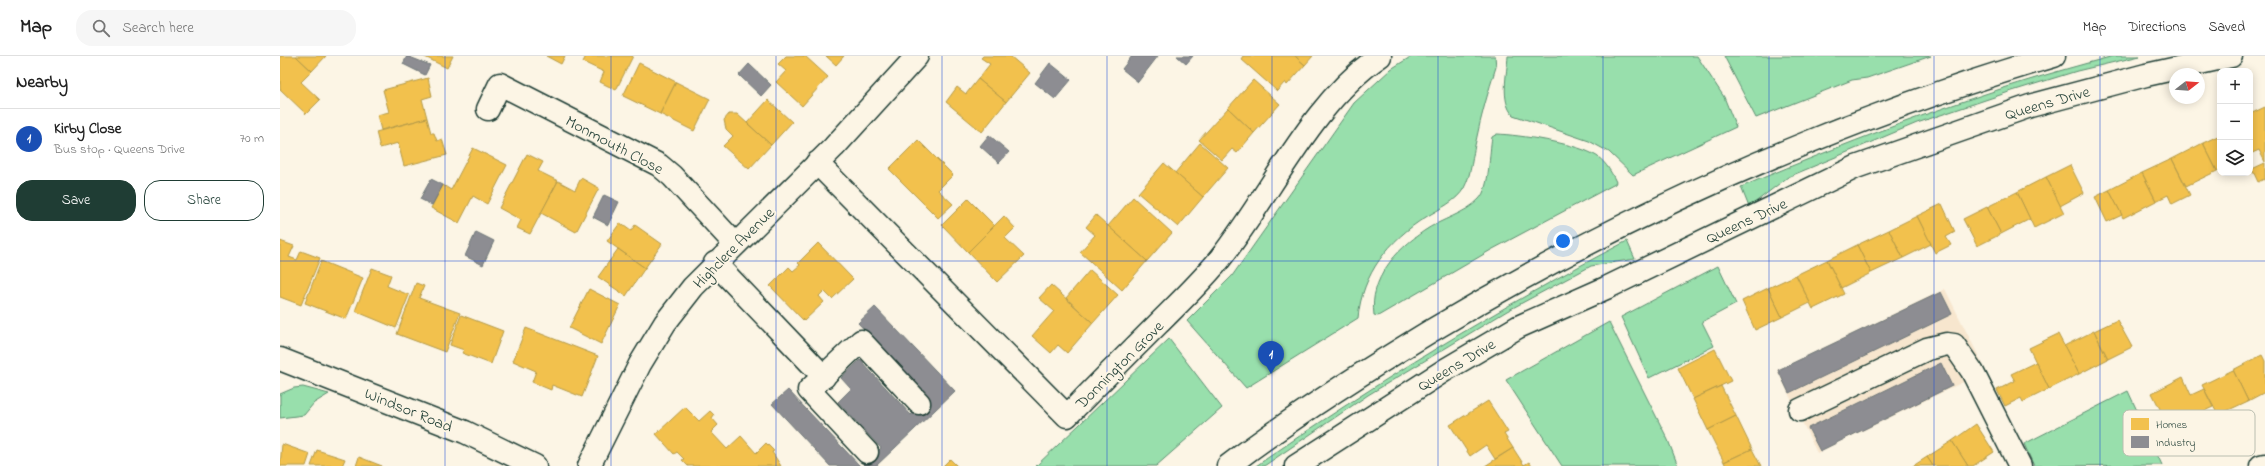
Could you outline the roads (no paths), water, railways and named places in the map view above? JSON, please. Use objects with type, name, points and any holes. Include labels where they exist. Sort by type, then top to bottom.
[{"type":"street","name":"Highclere Avenue","points":[[590,466],[640,364],[665,323],[693,287],[715,263],[817,163],[917,56]]},
{"type":"street","name":"Donnington Grove","points":[[817,163],[1067,416],[1194,288],[1242,230],[1283,166],[1312,126],[1355,75],[1380,56]]},
{"type":"street","points":[[1228,466],[1286,424],[1378,362],[1496,292],[1621,226],[1724,177],[1819,136],[1913,102],[2054,56]]},
{"type":"street","name":"Queens Drive","points":[[1296,466],[1438,374],[1518,327],[1606,288],[1856,167],[2030,106],[2146,75],[2230,56]]},
{"type":"street","name":"Monmouth Close","points":[[488,109],[500,84],[659,165],[672,176],[735,244]]},
{"type":"street","points":[[715,263],[824,377]]},
{"type":"street","points":[[867,452],[809,390],[861,341],[919,403]]},
{"type":"street","points":[[1800,410],[1927,349],[1938,345],[1954,345],[1972,371],[2020,466]]},
{"type":"street","name":"Windsor Road","points":[[280,359],[465,432],[535,466]]},
{"type":"street","points":[[2261,466],[2265,465]]},
{"type":"place","name":"Kirby Close","points":[[1271,374]]}]
